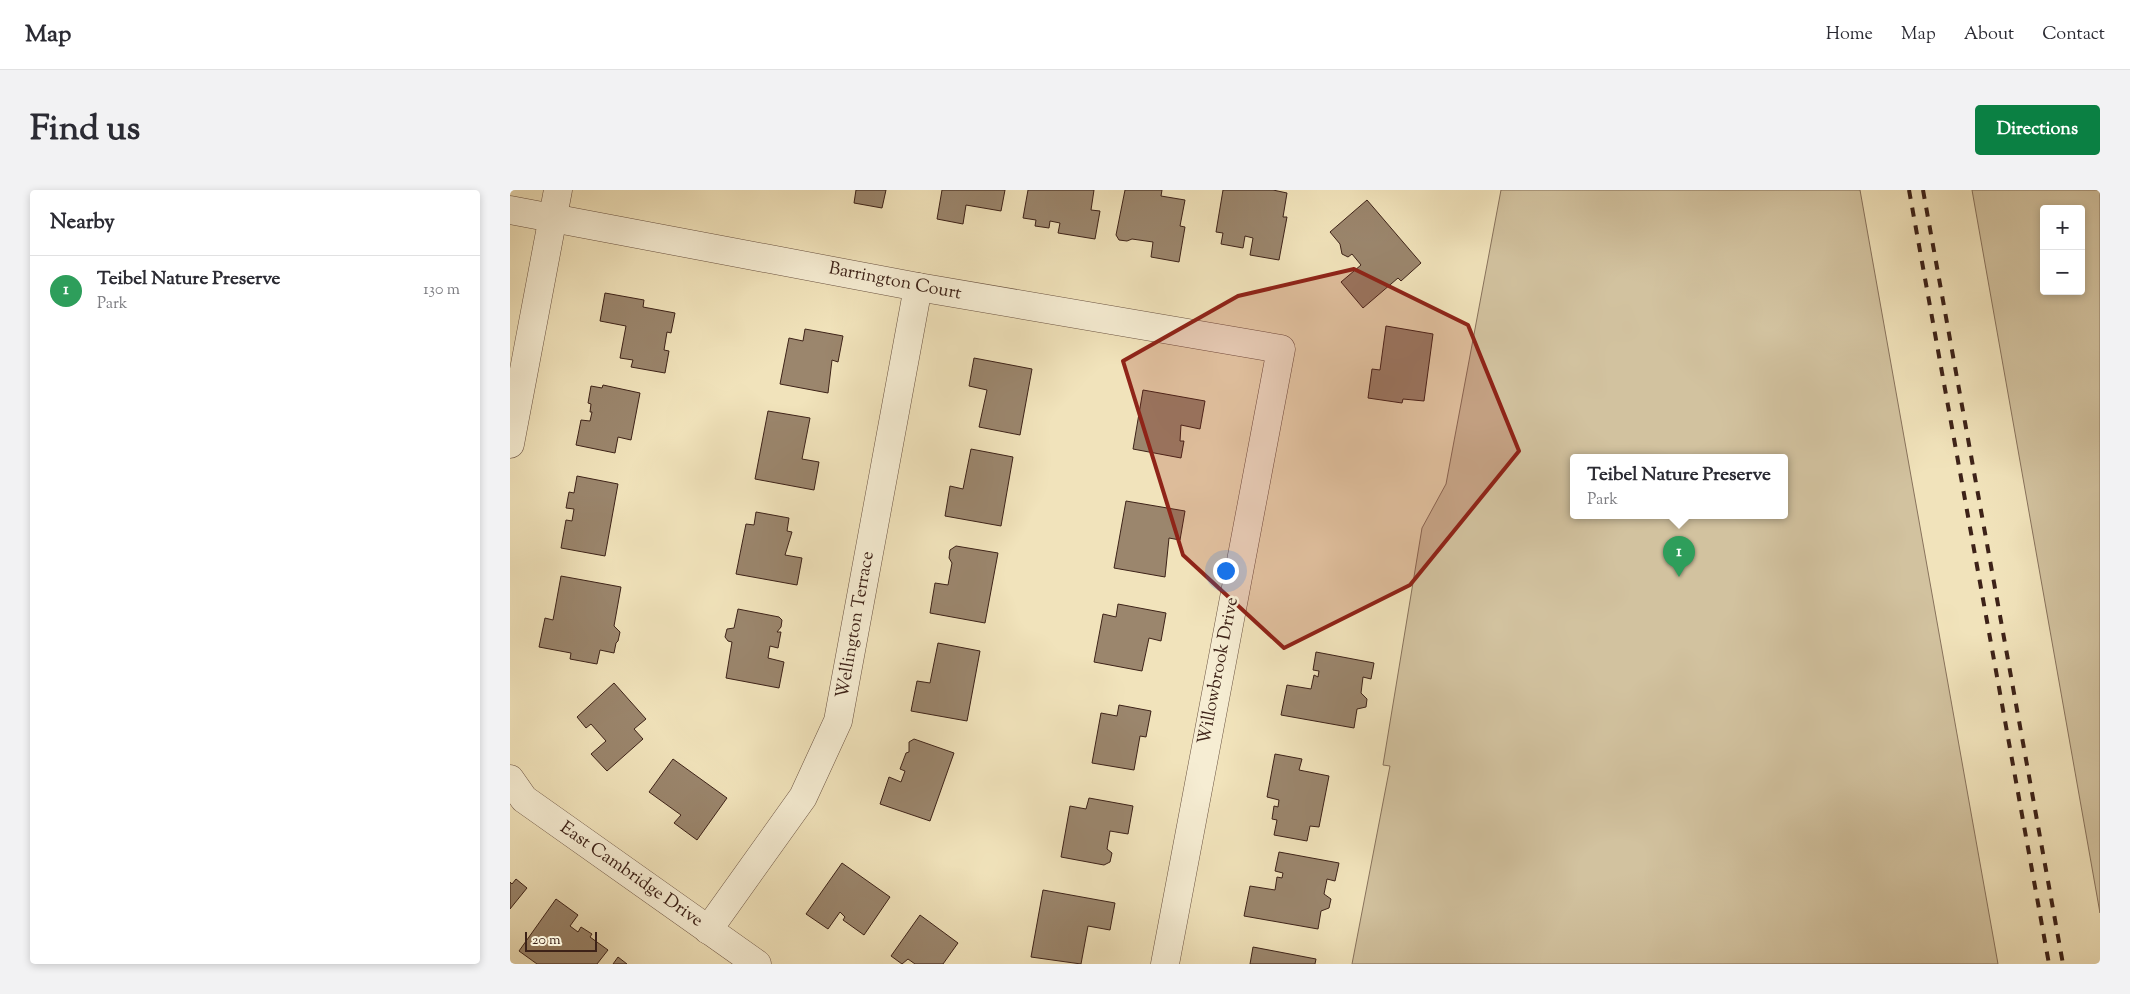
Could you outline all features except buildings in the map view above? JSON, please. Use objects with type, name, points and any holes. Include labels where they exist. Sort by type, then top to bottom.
[{"type":"street","points":[[510,444],[558,190]]},
{"type":"street","name":"Barrington Court","points":[[510,210],[918,287],[1281,349]]},
{"type":"street","name":"Wellington Terrace","points":[[708,930],[803,797],[838,721],[918,287]]},
{"type":"street","name":"Willowbrook Drive","points":[[1165,964],[1281,349]]},
{"type":"street","name":"East Cambridge Drive","points":[[510,779],[524,799],[757,964]]},
{"type":"highlighted area","points":[[1354,269],[1468,325],[1519,451],[1410,585],[1284,648],[1183,555],[1123,361],[1238,296]]},
{"type":"shaded area","points":[[1501,190],[1860,190],[1998,964],[1352,964],[1390,766],[1383,765],[1422,528],[1446,484]]},
{"type":"shaded area","points":[[1972,190],[2100,190],[2100,913]]},
{"type":"railway","points":[[1909,190],[2049,964]]},
{"type":"railway","points":[[1923,190],[2063,964]]},
{"type":"place","name":"Teibel Nature Preserve","points":[[1679,577]]}]
